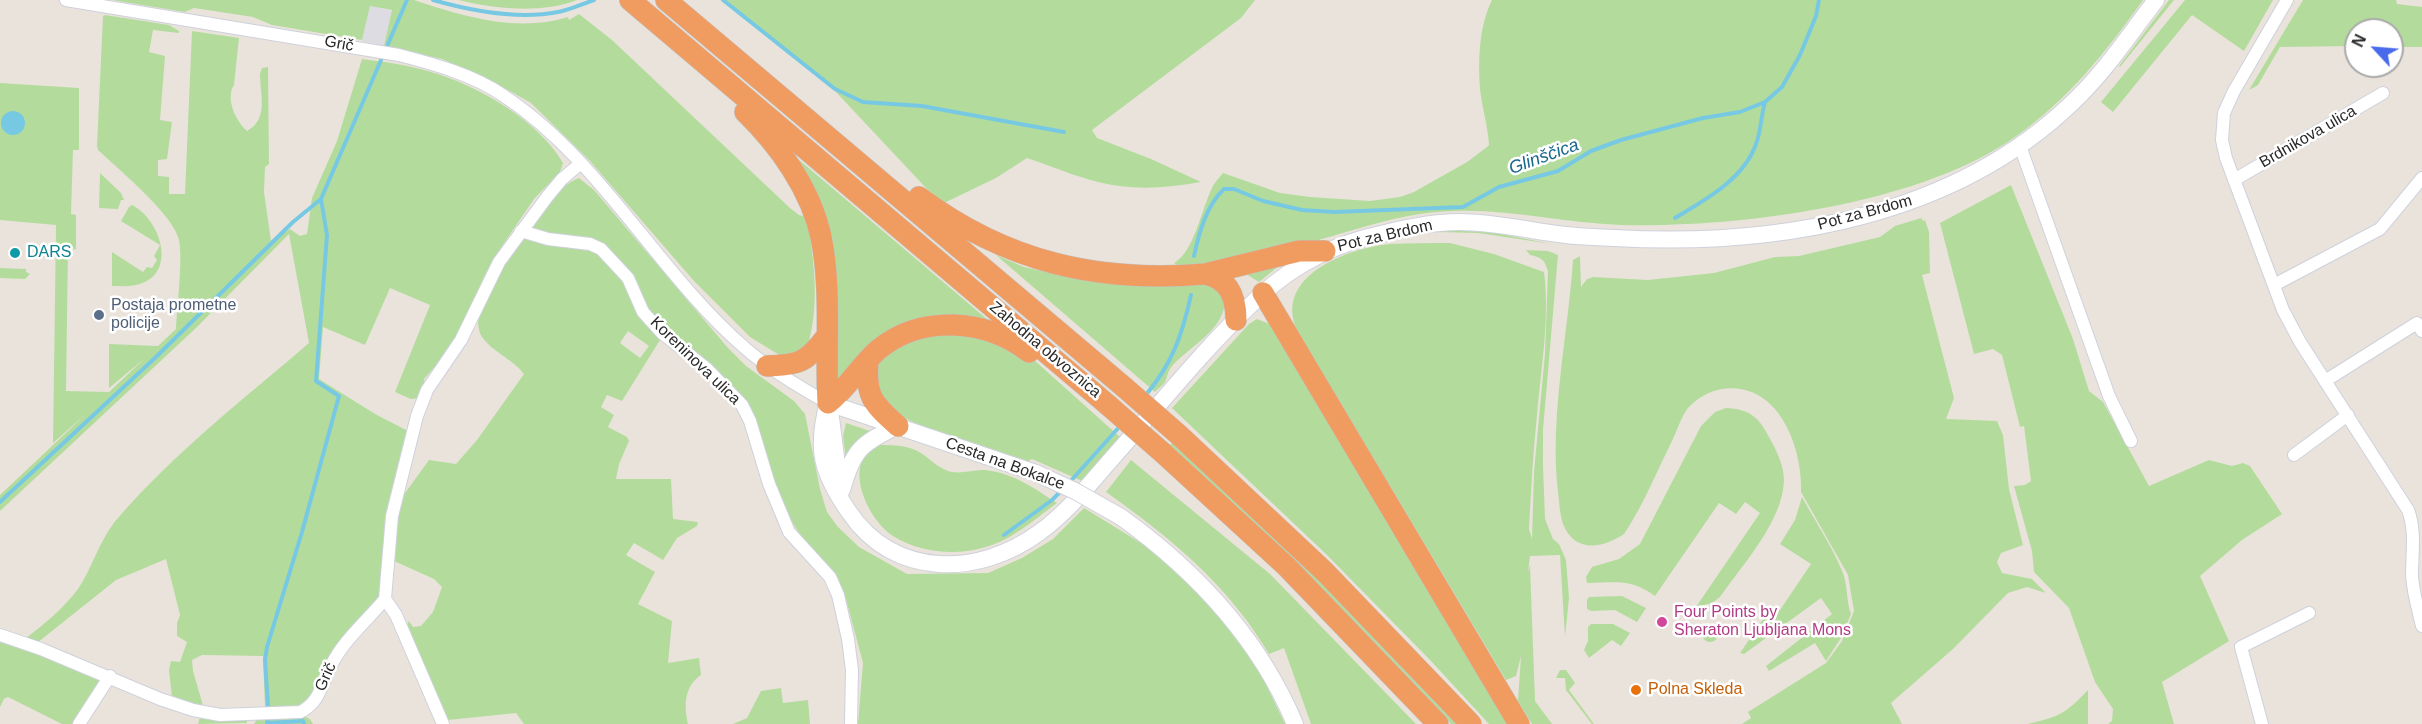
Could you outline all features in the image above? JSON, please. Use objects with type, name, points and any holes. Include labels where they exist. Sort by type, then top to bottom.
[{"type":"highway","name":"Zahodna obvoznica","points":[[630,0],[1163,453],[1287,567],[1438,724]]},
{"type":"highway","name":"Zahodna obvoznica","points":[[666,0],[1179,435],[1325,572],[1471,724]]},
{"type":"highway","points":[[703,61],[723,92],[768,137],[799,182],[812,206],[821,237],[824,260],[828,403]]},
{"type":"highway","points":[[838,145],[870,159],[931,206],[969,230],[1030,256],[1065,267],[1117,275],[1165,277],[1205,274],[1299,251],[1325,251]]},
{"type":"highway","points":[[1205,274],[1217,278],[1230,290],[1236,304],[1236,320]]},
{"type":"highway","points":[[1263,293],[1519,724]]},
{"type":"highway","points":[[828,403],[847,387],[884,345],[909,332],[928,326],[955,325],[990,330],[1015,341],[1036,356],[1059,363]]},
{"type":"highway","points":[[767,366],[800,363],[814,353],[826,337]]},
{"type":"highway","points":[[868,361],[866,378],[870,396],[880,410],[898,426]]},
{"type":"main road","name":"Pot za Brdom","points":[[842,498],[860,526],[874,539],[912,560],[939,565],[958,565],[981,561],[1003,553],[1042,531],[1073,502],[1236,320],[1263,293],[1286,275],[1325,251],[1378,234],[1450,222],[1492,224],[1569,235],[1662,240],[1747,236],[1817,227],[1848,220],[1924,197],[1977,173],[2020,146],[2051,122],[2088,87],[2156,0]]},
{"type":"main road","points":[[828,403],[833,423],[842,498]]},
{"type":"main road","name":"Cesta na Bokalce","points":[[828,403],[1036,473],[1075,490],[1121,517],[1175,558],[1219,603],[1265,665],[1295,724]]},
{"type":"main road","points":[[842,498],[848,472],[861,447],[898,426]]},
{"type":"street","name":"Grič","points":[[66,0],[392,53],[433,64],[502,94],[529,114],[581,163],[701,303],[744,348],[767,366],[828,403]]},
{"type":"street","points":[[2288,0],[2234,91],[2224,113],[2222,140],[2234,180],[2283,310],[2325,381],[2408,510],[2418,521],[2412,577],[2422,626]]},
{"type":"street","name":"Brdnikova ulica","points":[[2234,180],[2383,93]]},
{"type":"street","points":[[2020,146],[2109,396],[2131,441]]},
{"type":"street","points":[[443,724],[396,615],[385,598],[392,516],[417,416],[435,377],[461,340],[499,262],[562,179],[581,163]]},
{"type":"street","points":[[2274,285],[2380,229],[2422,178]]},
{"type":"street","name":"Koreninova ulica","points":[[521,231],[548,239],[590,244],[601,249],[628,278],[643,312],[662,333],[706,369],[742,405],[750,421],[769,484],[789,532],[830,577],[838,595],[852,670],[851,724]]},
{"type":"street","points":[[2325,381],[2417,322],[2422,331]]},
{"type":"street","points":[[2294,455],[2348,415]]},
{"type":"street","name":"Grič","points":[[0,635],[193,710],[220,715],[300,712],[310,707],[316,700],[340,649],[385,598]]},
{"type":"street","points":[[2262,724],[2241,647],[2309,613]]},
{"type":"street","points":[[79,724],[110,676]]},
{"type":"shaded area","points":[[370,5],[392,11],[384,46],[362,41]]},
{"type":"green space","points":[[112,0],[414,0],[470,17],[510,23],[549,22],[568,17],[569,20],[579,14],[612,40],[790,208],[799,215],[807,217],[814,265],[815,297],[808,345],[795,356],[781,356],[750,337],[694,281],[590,161],[531,103],[492,81],[442,59],[384,46],[392,10],[370,6],[362,40],[272,25],[253,17],[194,8],[185,12]]},
{"type":"green space","points":[[458,0],[577,0],[549,7],[518,9]]},
{"type":"green space","points":[[721,0],[1255,0],[1241,18],[1092,130],[1097,138],[1201,182],[1163,187],[1124,187],[1089,180],[1027,158],[996,178],[944,203],[926,188],[836,92]]},
{"type":"green space","points":[[1492,0],[2143,0],[2085,74],[2034,123],[1975,160],[1929,180],[1879,196],[1826,208],[1772,216],[1668,225],[1600,224],[1496,212],[1434,212],[1394,219],[1296,246],[1183,270],[1174,263],[1181,257],[1192,240],[1213,186],[1223,173],[1280,193],[1370,201],[1400,197],[1414,192],[1467,162],[1487,147],[1489,145],[1480,89],[1479,55],[1484,21]]},
{"type":"green space","points":[[2169,0],[2174,0],[2120,67],[2119,66]]},
{"type":"green space","points":[[2185,0],[2273,0],[2244,51],[2192,15],[2113,112],[2101,102]]},
{"type":"green space","points":[[2303,0],[2396,0],[2397,4],[2422,7],[2422,47],[2404,47],[2404,18],[2344,18],[2344,46],[2280,47],[2258,85],[2249,90]]},
{"type":"green space","points":[[103,16],[169,25],[179,31],[179,33],[153,30],[149,52],[165,56],[160,120],[172,122],[167,159],[158,160],[158,176],[169,177],[169,194],[185,194],[192,31],[239,38],[231,103],[239,122],[247,131],[254,126],[261,113],[260,74],[262,68],[268,67],[269,164],[265,167],[264,192],[271,241],[290,229],[300,236],[307,234],[312,198],[337,141],[362,59],[431,72],[486,95],[505,106],[538,132],[563,163],[560,172],[534,199],[500,249],[456,337],[444,356],[424,379],[425,388],[420,398],[411,399],[395,392],[430,305],[390,288],[365,345],[323,327],[319,379],[375,414],[408,431],[383,585],[378,599],[314,697],[303,706],[265,709],[263,656],[202,655],[192,660],[204,709],[172,697],[169,670],[171,661],[180,662],[187,642],[177,636],[177,623],[180,615],[166,559],[116,580],[37,643],[25,639],[53,616],[78,589],[112,526],[140,494],[210,427],[309,343],[289,234],[197,327],[0,511],[0,495],[87,413],[53,443],[56,225],[0,220],[0,83],[79,88],[79,150],[73,150],[71,214],[76,215],[76,249],[68,250],[66,391],[109,392],[144,359],[109,388],[109,344],[158,346],[176,329],[180,260],[179,240],[175,230],[156,206],[98,150],[97,146]]},
{"type":"green space","points":[[798,159],[989,322],[941,320],[836,387],[835,289]]},
{"type":"green space","points":[[100,173],[121,193],[124,200],[121,200],[118,209],[99,208]]},
{"type":"green space","points":[[579,178],[594,190],[728,348],[746,366],[794,401],[805,414],[827,512],[838,527],[859,547],[907,574],[988,573],[1022,558],[1053,539],[1084,508],[1149,548],[1171,566],[1217,614],[1259,670],[1285,724],[858,724],[863,663],[846,599],[838,578],[803,539],[787,514],[773,480],[760,434],[746,404],[679,345],[647,309],[631,274],[615,255],[601,246],[534,230],[531,223],[547,204],[564,186]]},
{"type":"green space","points":[[2011,185],[2073,339],[2089,391],[2103,402],[2149,486],[2209,460],[2232,466],[2243,463],[2250,466],[2282,514],[2242,540],[2200,576],[2229,641],[2162,682],[2174,724],[2108,724],[2112,721],[2113,709],[2095,682],[2069,608],[2034,572],[2032,551],[2014,486],[2025,485],[2031,481],[2024,426],[2020,427],[2002,355],[1993,349],[1974,354],[1940,223]]},
{"type":"green space","points":[[132,205],[142,212],[157,233],[161,245],[162,257],[159,269],[152,278],[137,285],[112,286],[112,252],[143,272],[147,267],[152,268],[157,260],[154,256],[160,245],[121,221]]},
{"type":"green space","points":[[1921,218],[1925,220],[1929,232],[1930,273],[1922,275],[1954,398],[1946,419],[1997,421],[2003,435],[2009,489],[2023,545],[2001,553],[1997,562],[2002,573],[2032,579],[2046,593],[2027,587],[2008,593],[1953,649],[1891,703],[1902,724],[1742,724],[1751,718],[1748,712],[1826,663],[1842,641],[1854,611],[1848,575],[1801,492],[1800,469],[1790,433],[1784,422],[1770,404],[1750,392],[1739,389],[1717,390],[1697,400],[1688,408],[1644,500],[1624,534],[1607,543],[1590,546],[1582,544],[1568,534],[1563,524],[1557,483],[1556,427],[1573,260],[1580,256],[1581,287],[1587,279],[1593,277],[1648,280],[1714,273],[1775,257],[1799,256],[1880,237],[1895,226]]},
{"type":"green space","points":[[1470,228],[1552,244],[1478,233],[1439,232],[1439,230]]},
{"type":"green space","points":[[524,237],[591,248],[620,273],[660,340],[622,401],[607,395],[601,407],[614,415],[608,427],[627,437],[629,441],[619,464],[616,479],[671,479],[673,519],[698,522],[697,526],[677,538],[663,560],[634,543],[626,555],[655,572],[638,604],[672,621],[668,663],[699,658],[701,675],[691,685],[687,697],[688,724],[524,724],[516,713],[448,720],[405,628],[409,621],[413,627],[421,626],[433,612],[442,587],[434,579],[394,561],[394,526],[400,500],[429,460],[456,464],[477,440],[524,374],[486,342],[479,330],[478,321],[484,293],[492,277],[502,261]],"holes":[[[628,331],[649,346],[640,358],[620,343]]]},
{"type":"green space","points":[[1450,243],[1494,254],[1544,272],[1546,308],[1532,472],[1529,529],[1532,539],[1534,472],[1545,354],[1548,271],[1542,260],[1530,255],[1526,250],[1548,251],[1558,255],[1543,430],[1543,465],[1545,519],[1553,539],[1559,544],[1566,560],[1569,598],[1565,637],[1560,555],[1530,556],[1528,572],[1530,565],[1535,701],[1552,724],[1532,724],[1518,701],[1521,656],[1516,676],[1506,680],[1297,330],[1292,311],[1296,294],[1305,280],[1319,268],[1336,259],[1354,252],[1390,244]]},
{"type":"green space","points":[[996,255],[1024,267],[1089,281],[1134,286],[1201,284],[1214,288],[1225,299],[1224,310],[1220,319],[1206,336],[1173,365],[1165,382],[1155,392]]},
{"type":"green space","points":[[1280,265],[1259,282],[1246,274]]},
{"type":"green space","points":[[0,268],[26,269],[26,272],[30,274],[25,279],[0,278]]},
{"type":"green space","points":[[1257,319],[1272,325],[1511,724],[1489,724],[1327,555],[1172,408],[1249,324]]},
{"type":"green space","points":[[961,331],[1034,360],[1120,437],[1082,481],[1032,459],[1027,462],[928,429],[892,411],[878,400],[877,360],[899,343]]},
{"type":"green space","points":[[1726,408],[1747,412],[1757,419],[1772,442],[1783,469],[1784,480],[1777,511],[1769,526],[1720,597],[1712,603],[1696,607],[1760,513],[1745,502],[1736,514],[1719,503],[1655,596],[1630,584],[1587,583],[1586,577],[1592,567],[1619,559],[1640,544],[1701,426],[1715,412]]},
{"type":"green space","points":[[846,423],[870,431],[846,459],[843,436]]},
{"type":"green space","points":[[1174,441],[1349,607],[1460,724],[1451,724],[1392,662],[1169,446]]},
{"type":"green space","points":[[880,445],[911,448],[948,471],[985,470],[1005,474],[1057,503],[1031,523],[993,545],[960,552],[936,551],[914,546],[893,536],[885,529],[864,497],[860,485],[862,461],[868,452]]},
{"type":"green space","points":[[1131,460],[1270,574],[1416,724],[1311,724],[1284,648],[1269,654],[1244,617],[1211,578],[1142,518],[1106,492]]},
{"type":"green space","points":[[1802,497],[1829,543],[1843,573],[1851,614],[1841,638],[1826,661],[1815,643],[1769,671],[1766,666],[1832,614],[1821,598],[1744,654],[1740,653],[1772,606],[1780,610],[1811,564],[1780,544],[1795,520]]},
{"type":"green space","points":[[1622,596],[1646,608],[1637,622],[1615,610],[1591,611],[1587,609],[1589,597]]},
{"type":"green space","points":[[1591,624],[1613,624],[1630,633],[1621,646],[1612,640],[1589,658],[1584,650],[1588,641],[1588,627]]},
{"type":"green space","points":[[1707,626],[1713,626],[1718,634],[1716,640],[1707,642],[1702,637],[1702,631]]},
{"type":"green space","points":[[0,639],[33,650],[99,679],[100,682],[74,724],[62,724],[8,697],[4,699],[0,707]]},
{"type":"green space","points":[[1560,670],[1566,670],[1575,683],[1569,690],[1594,724],[1566,690],[1565,678],[1556,678]]},
{"type":"green space","points":[[781,688],[783,703],[808,700],[810,724],[733,724],[747,718],[761,691]]},
{"type":"green space","points":[[2088,690],[2088,724],[2027,724],[2061,713]]},
{"type":"green space","points":[[304,716],[313,724],[254,724],[258,718]]},
{"type":"green space","points":[[200,717],[247,718],[247,723],[198,724]]},
{"type":"water","points":[[13,111],[21,115],[25,123],[21,131],[13,135],[5,131],[1,123],[5,115]]},
{"type":"waterway","points":[[268,707],[265,660],[267,647],[302,532],[339,396],[316,381],[327,235],[321,199],[407,0]]},
{"type":"waterway","name":"Glinščica","points":[[433,0],[463,8],[511,15],[562,11],[594,0]]},
{"type":"waterway","points":[[723,0],[835,89],[863,102],[922,106],[1064,132]]},
{"type":"waterway","name":"Glinščica","points":[[1194,256],[1201,229],[1212,203],[1224,189],[1234,189],[1263,201],[1302,210],[1334,212],[1463,207],[1499,187],[1558,171],[1591,151],[1621,140],[1703,118],[1740,112],[1765,102],[1782,87],[1800,55],[1816,16],[1819,0]]},
{"type":"waterway","points":[[1675,218],[1722,187],[1742,168],[1756,144],[1765,102]]},
{"type":"waterway","points":[[0,502],[156,357],[293,222],[321,199]]},
{"type":"waterway","points":[[1145,396],[1175,349],[1191,295]]},
{"type":"waterway","points":[[1068,484],[1121,425]]},
{"type":"waterway","points":[[1004,535],[1052,500],[1063,489]]},
{"type":"waterway","points":[[268,719],[267,723],[303,721],[304,724]]},
{"type":"place","name":"DARS","points":[[15,253]]},
{"type":"place","name":"Postaja prometne policije","points":[[99,315]]},
{"type":"place","name":"Four Points by Sheraton Ljubljana Mons","points":[[1662,622]]},
{"type":"place","name":"Polna Skleda","points":[[1636,690]]}]
